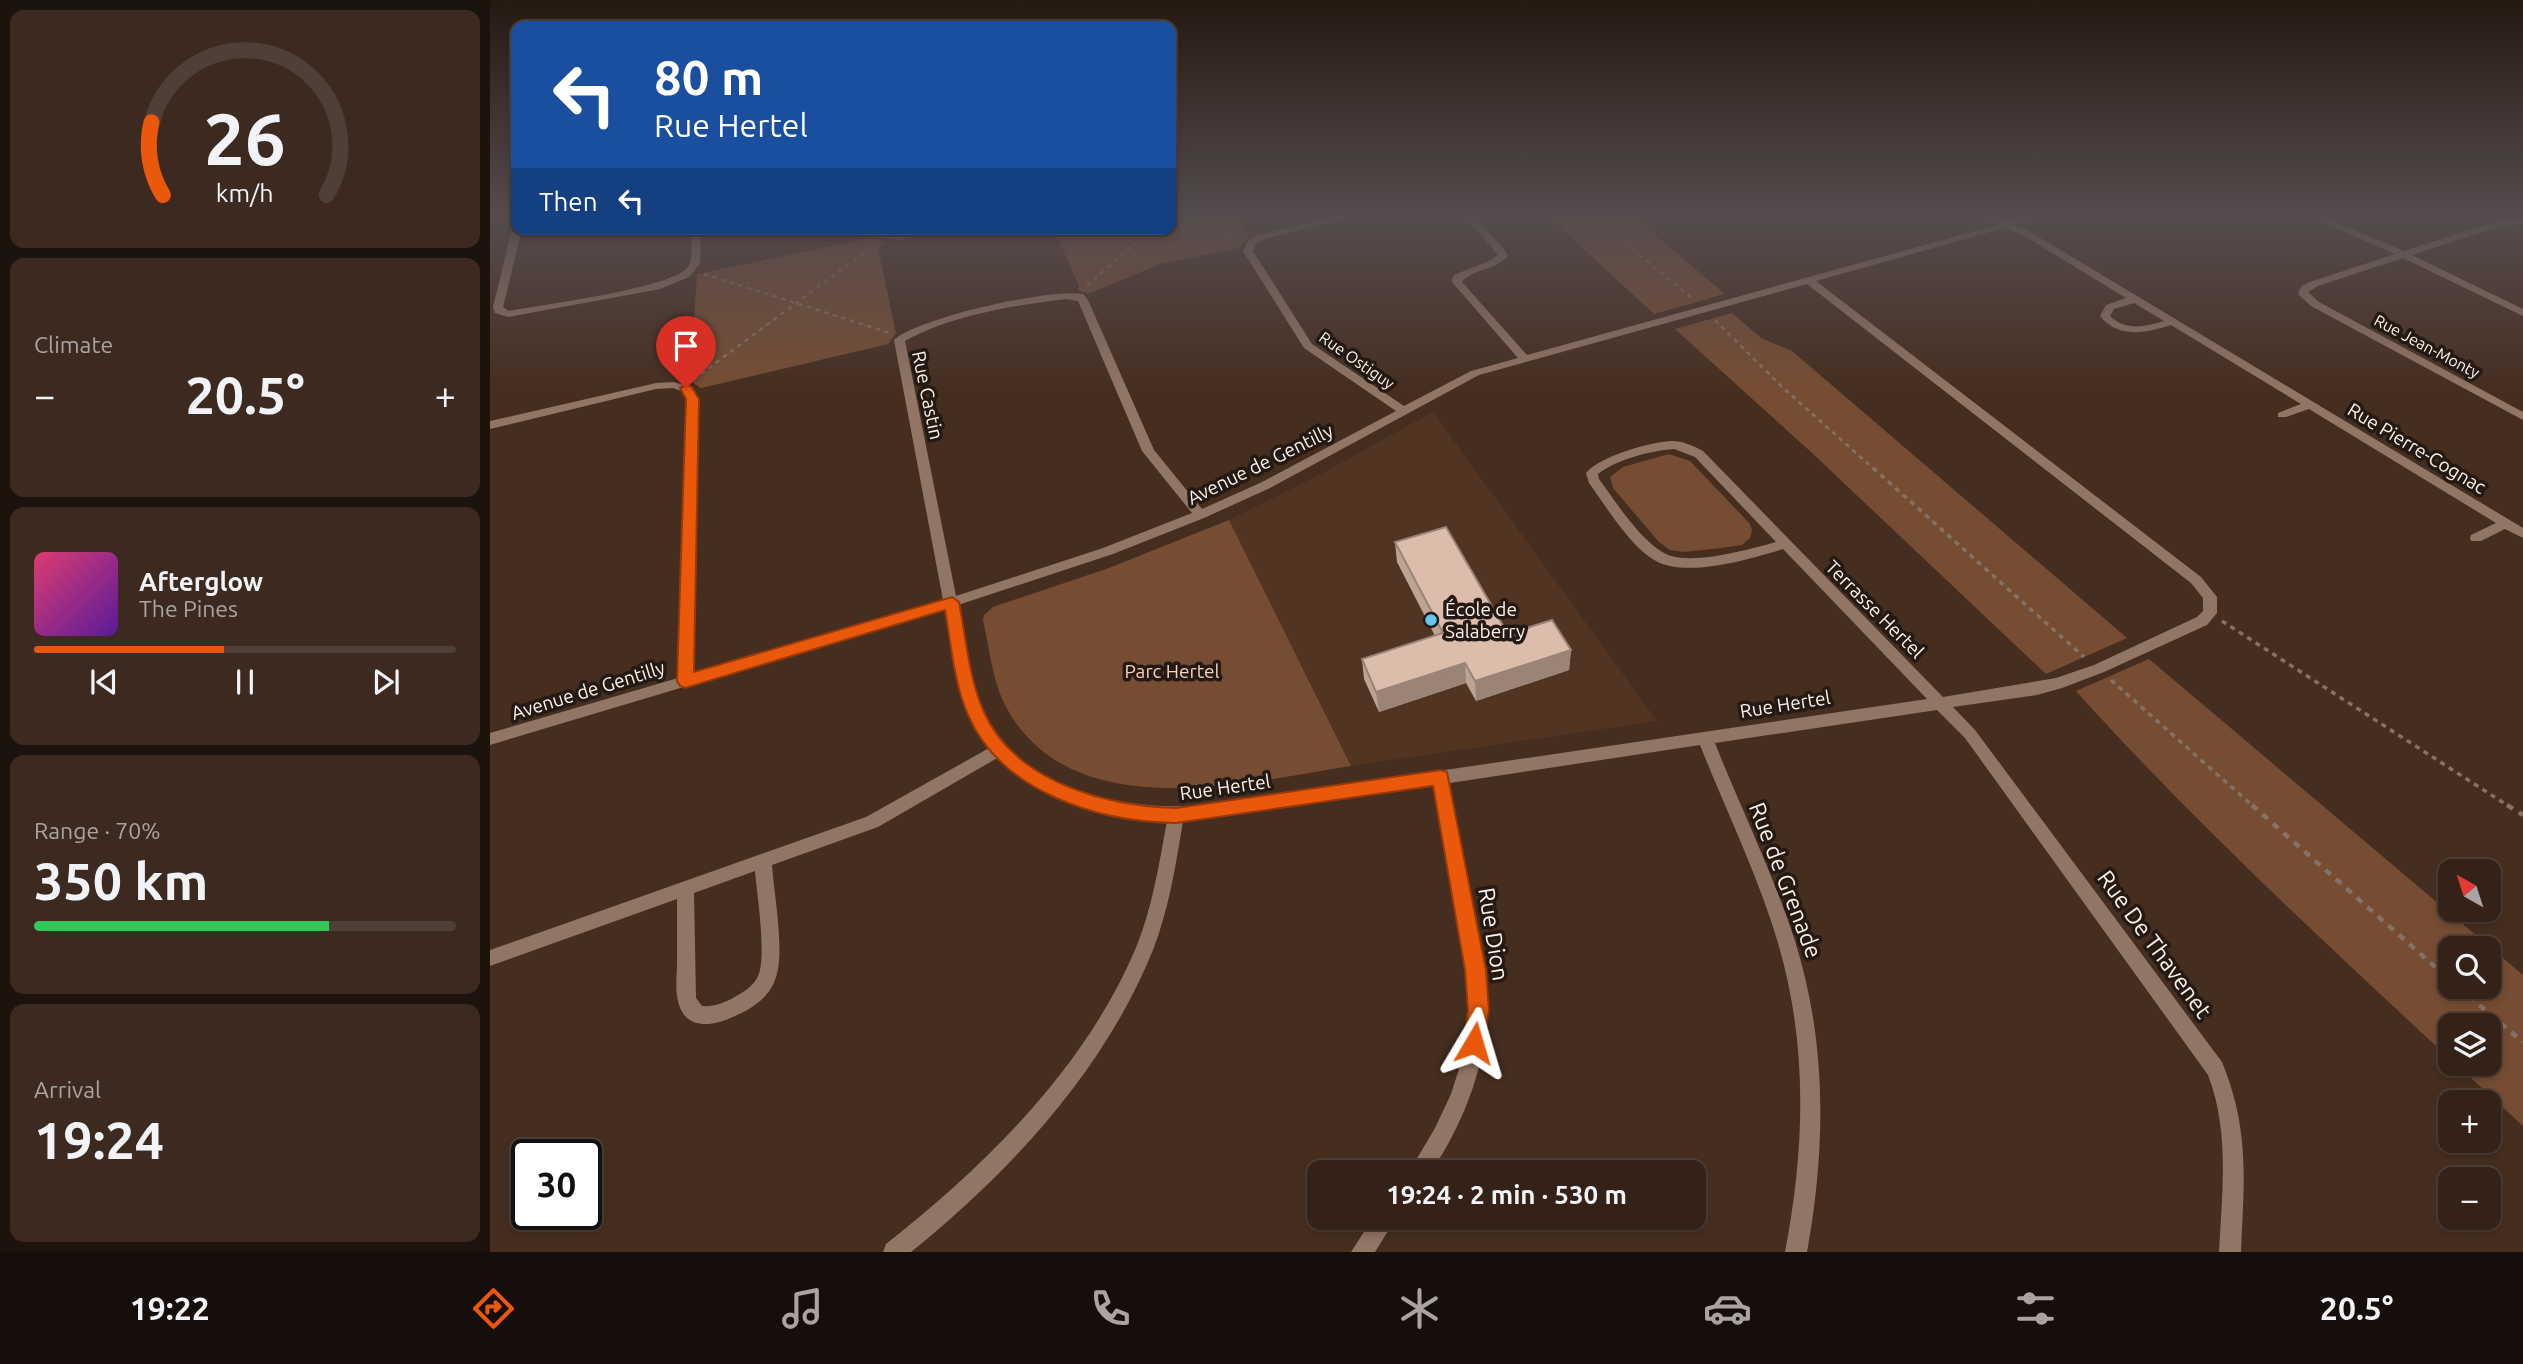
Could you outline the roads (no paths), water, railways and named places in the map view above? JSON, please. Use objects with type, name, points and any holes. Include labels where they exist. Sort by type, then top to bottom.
[{"type":"street","points":[[506,273],[498,309],[508,314]]},
{"type":"street","points":[[491,322],[508,314],[660,286],[687,273]]},
{"type":"street","name":"Rue Ostiguy","points":[[1262,273],[1308,346],[1404,411]]},
{"type":"street","points":[[1466,273],[1459,276],[1457,282],[1525,359]]},
{"type":"street","name":"Avenue de Gentilly","points":[[490,739],[952,602],[1108,551],[1199,515],[1326,455],[1462,379],[1832,273]]},
{"type":"street","name":"Rue Pierre-Cognac","points":[[2092,273],[2523,534]]},
{"type":"street","name":"Rue Jean-Monty","points":[[2347,273],[2314,284],[2303,293],[2315,304],[2523,417]]},
{"type":"street","points":[[2442,273],[2523,313]]},
{"type":"street","name":"Rue Hertel","points":[[952,602],[972,705],[999,750],[1039,782],[1071,797],[1119,810],[1176,816],[2037,689],[2062,682],[2202,621],[2210,614],[2212,602],[2196,580],[1808,280]]},
{"type":"street","points":[[490,289],[503,286]]},
{"type":"street","name":"Rue Castin","points":[[952,602],[898,345],[902,337],[936,323],[1052,297],[1076,295],[1083,300],[1148,451],[1199,515]]},
{"type":"street","points":[[2134,299],[2110,307],[2105,316],[2113,324],[2136,330],[2171,322]]},
{"type":"street","points":[[490,425],[656,386],[683,387],[689,390],[693,399],[685,681]]},
{"type":"street","points":[[2282,415],[2310,405]]},
{"type":"street","name":"Terrasse Hertel","points":[[1783,544],[1750,554],[1688,562],[1665,560],[1651,551],[1593,480],[1592,473],[1607,463],[1664,446],[1688,448],[1703,457],[1783,544],[1940,702]]},
{"type":"street","points":[[2476,537],[2505,524]]},
{"type":"street","name":"Rue De Thavenet","points":[[1940,702],[1970,734],[2215,1069],[2228,1103],[2233,1129],[2230,1252]]},
{"type":"street","name":"Rue de Grenade","points":[[1705,738],[1780,924],[1801,1000],[1809,1058],[1811,1111],[1807,1184],[1796,1252]]},
{"type":"street","points":[[490,958],[872,822],[999,750]]},
{"type":"street","name":"Rue Dion","points":[[1427,1160],[1441,1139],[1460,1098],[1470,1063],[1478,1010],[1475,970],[1441,778]]},
{"type":"street","points":[[894,1252],[934,1220],[989,1169],[1044,1107],[1098,1035],[1128,984],[1152,930],[1163,889],[1176,816]]},
{"type":"street","points":[[685,890],[687,1001],[696,1014],[709,1016],[729,1010],[749,999],[767,979],[769,961],[763,862]]},
{"type":"street","points":[[1362,1252],[1378,1230]]},
{"type":"place","name":"École de Salaberry","points":[[1431,620]]},
{"type":"park label","name":"Parc Hertel","points":[[1172,671]]}]
